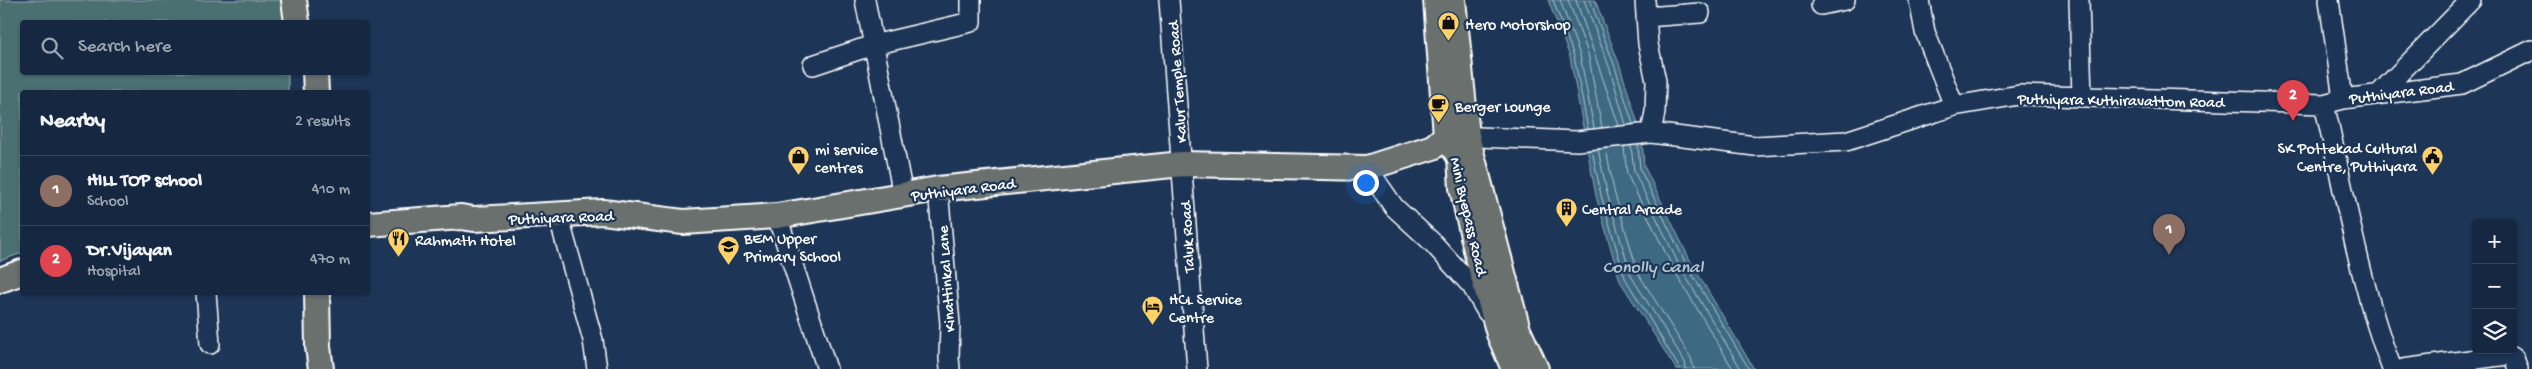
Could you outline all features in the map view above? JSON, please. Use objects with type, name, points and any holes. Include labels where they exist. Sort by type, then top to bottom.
[{"type":"main road","points":[[294,0],[297,20]]},
{"type":"main road","points":[[307,0],[310,20]]},
{"type":"main road","name":"Mini Byepass Road","points":[[1436,0],[1457,136],[1462,188],[1499,334],[1514,369]]},
{"type":"main road","points":[[1453,0],[1457,136],[1518,330],[1536,369]]},
{"type":"main road","points":[[300,75],[301,90]]},
{"type":"main road","points":[[314,75],[316,90]]},
{"type":"main road","name":"Puthiyara Road","points":[[370,224],[460,217],[474,219],[603,212],[683,222],[777,216],[938,189],[1182,164],[1367,168],[1433,147],[1457,136]]},
{"type":"main road","name":"Puthiyara Road","points":[[370,233],[462,225],[474,219]]},
{"type":"main road","points":[[0,280],[20,273]]},
{"type":"main road","points":[[301,295],[306,369]]},
{"type":"main road","points":[[317,295],[318,347],[321,369]]},
{"type":"street","points":[[865,0],[902,195]]},
{"type":"street","points":[[813,65],[873,45],[971,22],[971,0]]},
{"type":"street","name":"Kalur Temple Road","points":[[1169,0],[1182,164]]},
{"type":"street","points":[[1821,5],[1845,0]]},
{"type":"street","points":[[1919,0],[1925,32],[1954,106]]},
{"type":"street","points":[[2079,0],[2082,97]]},
{"type":"street","points":[[2329,0],[2344,99]]},
{"type":"street","points":[[2379,94],[2471,0]]},
{"type":"street","points":[[1651,133],[1655,112],[1656,81],[1648,44],[1645,9],[1700,13]]},
{"type":"street","name":"Puthiyara Road","points":[[2324,104],[2344,99],[2462,84],[2532,50]]},
{"type":"street","name":"Puthiyara Kuthiravattom Road","points":[[1457,136],[1577,141],[1651,133],[1755,146],[1846,141],[1954,106],[2019,95],[2324,104]]},
{"type":"street","points":[[2324,104],[2359,259],[2383,346],[2392,369]]},
{"type":"street","name":"Taluk Road","points":[[1182,164],[1197,369]]},
{"type":"street","points":[[1367,168],[1394,207],[1432,242],[1472,286],[1499,334]]},
{"type":"street","name":"Kinattinkal Lane","points":[[938,189],[950,324],[948,358],[950,369]]},
{"type":"street","points":[[558,215],[593,340],[597,369]]},
{"type":"street","points":[[777,216],[828,369]]},
{"type":"street","points":[[206,295],[210,344]]},
{"type":"street","points":[[2403,369],[2507,355],[2514,358],[2518,369]]},
{"type":"green space","points":[[0,0],[283,0],[284,20],[20,20],[20,75],[288,75],[288,90],[20,90],[20,254],[0,261]]},
{"type":"water","name":"Conolly Canal","points":[[1548,0],[1595,0],[1620,66],[1642,137],[1644,166],[1691,262],[1754,369],[1676,369],[1620,281],[1596,196],[1570,57]]},
{"type":"place","name":"Hero Motorshop","points":[[1449,42]]},
{"type":"place","name":"Dr.Vijayan","points":[[2293,121]]},
{"type":"place","name":"Berger Lounge","points":[[1439,124]]},
{"type":"place","name":"SK Pottekad Cultural Centre, Puthiyara","points":[[2433,175]]},
{"type":"place","name":"mi service centres","points":[[799,176]]},
{"type":"place","name":"Central Arcade","points":[[1566,227]]},
{"type":"place","name":"HILL TOP school","points":[[2169,255]]},
{"type":"place","name":"Rahmath Hotel","points":[[399,258]]},
{"type":"place","name":"BEM Upper Primary School","points":[[728,265]]},
{"type":"place","name":"HCL Service Centre","points":[[1153,326]]}]
